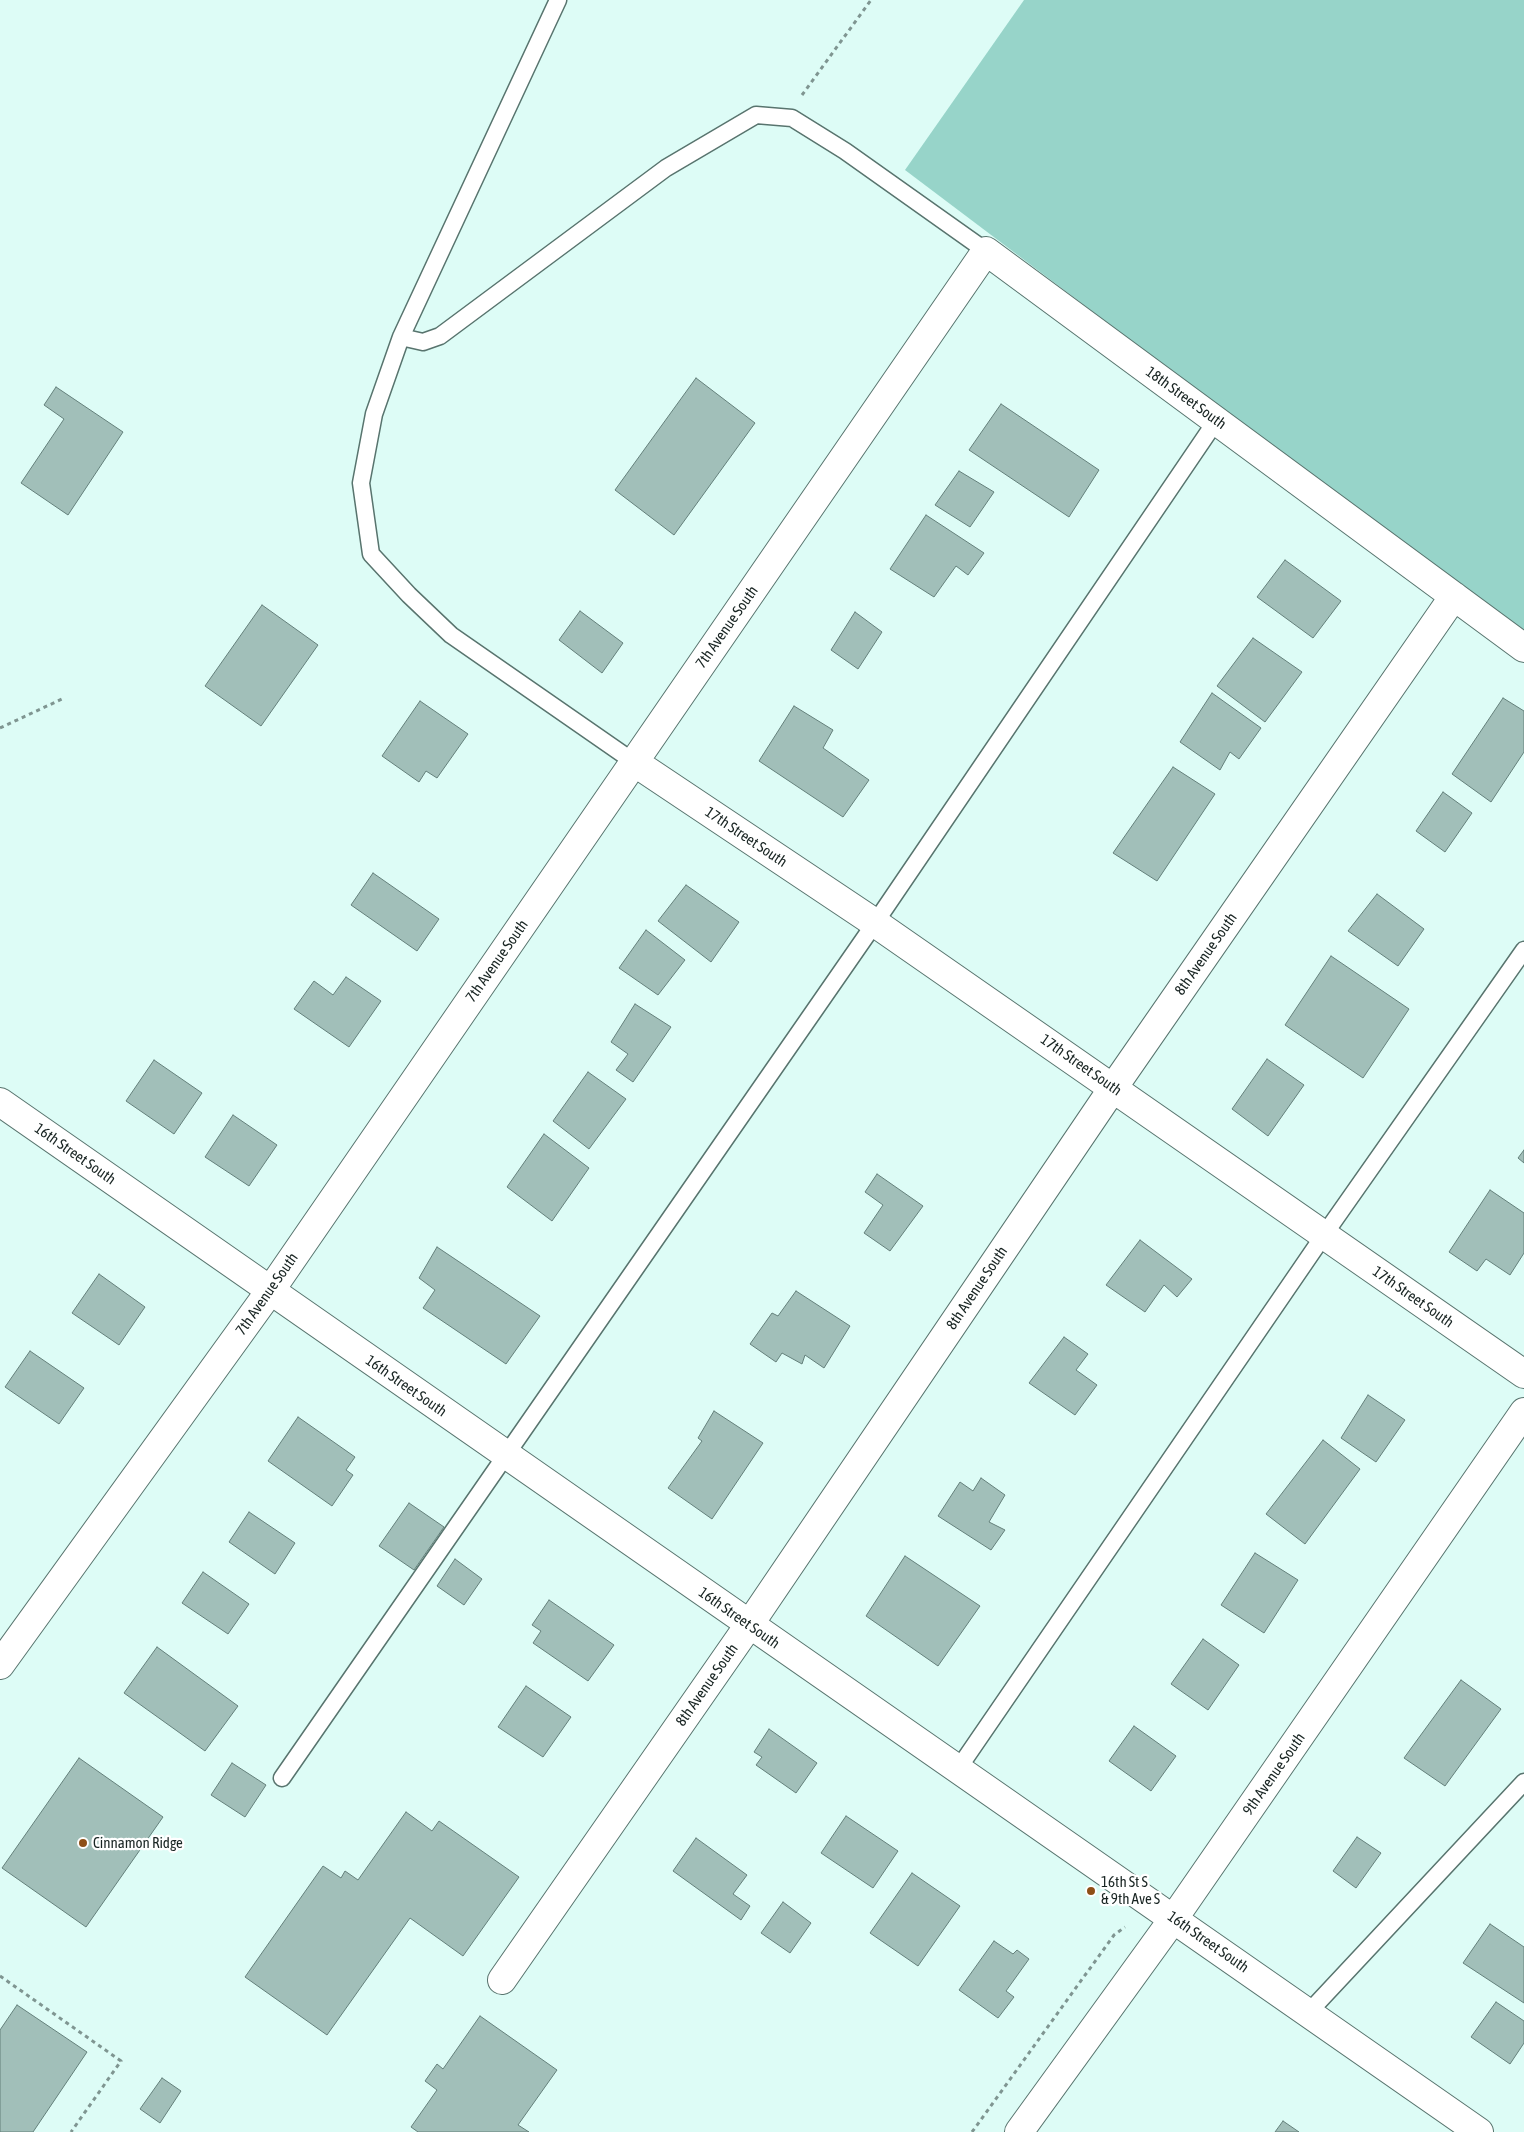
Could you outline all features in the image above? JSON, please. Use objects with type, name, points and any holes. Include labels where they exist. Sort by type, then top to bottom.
[{"type":"street","name":"18th Street South","points":[[986,251],[1524,648]]},
{"type":"street","name":"7th Avenue South","points":[[0,1666],[270,1291],[986,251]]},
{"type":"street","name":"8th Avenue South","points":[[502,1980],[749,1625],[1114,1088],[1454,596]]},
{"type":"street","name":"17th Street South","points":[[634,762],[875,923],[1524,1374]]},
{"type":"street","name":"16th Street South","points":[[0,1102],[1479,2132]]},
{"type":"street","name":"9th Avenue South","points":[[1019,2132],[1165,1912],[1524,1412]]},
{"type":"lane","points":[[558,0],[401,337],[374,414],[361,483],[371,554],[451,635],[634,762]]},
{"type":"lane","points":[[401,337],[423,342],[440,336],[666,168],[756,115],[792,118]]},
{"type":"lane","name":"18th Street South","points":[[792,118],[845,151],[986,251]]},
{"type":"lane","points":[[282,1778],[875,923],[1216,420]]},
{"type":"lane","points":[[958,1770],[1324,1235],[1524,950]]},
{"type":"lane","points":[[1308,2013],[1524,1782]]},
{"type":"path","points":[[792,118],[800,98],[870,0]]},
{"type":"path","points":[[0,728],[62,698]]},
{"type":"path","points":[[972,2132],[1114,1935],[1165,1912]]},
{"type":"path","points":[[0,1976],[121,2061],[71,2132]]},
{"type":"green space","points":[[1024,0],[1524,0],[1524,637],[905,170]]},
{"type":"building","points":[[696,378],[755,423],[674,535],[615,490]]},
{"type":"building","points":[[56,387],[123,432],[68,515],[21,483],[64,419],[44,405]]},
{"type":"building","points":[[1001,404],[1099,470],[1069,517],[969,450]]},
{"type":"building","points":[[959,471],[994,492],[970,527],[935,505]]},
{"type":"building","points":[[926,515],[984,553],[968,575],[956,566],[934,597],[890,569]]},
{"type":"building","points":[[1285,560],[1341,601],[1313,638],[1257,597]]},
{"type":"building","points":[[262,605],[318,645],[261,726],[205,686]]},
{"type":"building","points":[[580,611],[623,643],[602,673],[559,640]]},
{"type":"building","points":[[855,612],[882,632],[858,669],[831,650]]},
{"type":"building","points":[[1253,638],[1302,672],[1265,722],[1217,686]]},
{"type":"building","points":[[1212,693],[1261,728],[1239,759],[1230,752],[1220,770],[1180,742]]},
{"type":"building","points":[[1503,698],[1524,711],[1524,752],[1491,802],[1452,774]]},
{"type":"building","points":[[420,701],[468,734],[437,778],[426,771],[419,782],[382,756]]},
{"type":"building","points":[[794,706],[833,730],[823,748],[869,780],[843,817],[759,761]]},
{"type":"building","points":[[1173,767],[1215,794],[1157,881],[1113,853]]},
{"type":"building","points":[[1443,792],[1472,813],[1445,852],[1416,831]]},
{"type":"building","points":[[373,873],[439,919],[417,951],[351,905]]},
{"type":"building","points":[[686,885],[739,922],[711,962],[658,921]]},
{"type":"building","points":[[1377,894],[1424,929],[1398,966],[1348,931]]},
{"type":"building","points":[[646,930],[685,960],[658,995],[619,968]]},
{"type":"building","points":[[1331,956],[1409,1009],[1363,1078],[1285,1025]]},
{"type":"building","points":[[346,977],[381,1001],[349,1047],[294,1009],[314,981],[333,995]]},
{"type":"building","points":[[635,1004],[671,1027],[633,1082],[616,1070],[628,1054],[611,1042]]},
{"type":"building","points":[[1267,1059],[1304,1085],[1268,1136],[1232,1109]]},
{"type":"building","points":[[154,1060],[202,1093],[174,1134],[126,1101]]},
{"type":"building","points":[[588,1072],[626,1099],[589,1149],[553,1121]]},
{"type":"building","points":[[233,1115],[277,1145],[249,1186],[205,1157]]},
{"type":"building","points":[[544,1134],[589,1168],[552,1221],[507,1187]]},
{"type":"building","points":[[1524,1150],[1524,1163],[1518,1158]]},
{"type":"building","points":[[877,1174],[923,1206],[890,1251],[864,1233],[883,1205],[865,1192]]},
{"type":"building","points":[[1490,1190],[1524,1213],[1524,1253],[1510,1275],[1486,1259],[1477,1271],[1449,1252]]},
{"type":"building","points":[[1140,1240],[1192,1279],[1177,1297],[1164,1285],[1145,1312],[1106,1285]]},
{"type":"building","points":[[437,1247],[540,1316],[506,1364],[423,1308],[435,1290],[419,1278]]},
{"type":"building","points":[[99,1274],[145,1307],[119,1345],[72,1313]]},
{"type":"building","points":[[796,1291],[850,1326],[824,1368],[805,1355],[802,1364],[782,1353],[776,1362],[750,1344],[772,1313],[778,1316]]},
{"type":"building","points":[[1064,1337],[1088,1354],[1076,1370],[1097,1385],[1075,1415],[1029,1383]]},
{"type":"building","points":[[30,1351],[84,1388],[59,1424],[5,1387]]},
{"type":"building","points":[[1368,1395],[1405,1420],[1376,1462],[1341,1438]]},
{"type":"building","points":[[714,1411],[763,1443],[712,1519],[668,1488],[702,1441],[698,1438]]},
{"type":"building","points":[[298,1417],[355,1457],[346,1470],[353,1475],[332,1506],[268,1461]]},
{"type":"building","points":[[1323,1440],[1360,1469],[1305,1544],[1266,1514]]},
{"type":"building","points":[[981,1478],[1005,1495],[989,1522],[1005,1530],[991,1550],[938,1516],[960,1482],[973,1491]]},
{"type":"building","points":[[409,1503],[444,1527],[414,1570],[379,1546]]},
{"type":"building","points":[[249,1512],[295,1543],[275,1574],[229,1542]]},
{"type":"building","points":[[1255,1553],[1298,1580],[1264,1633],[1221,1605]]},
{"type":"building","points":[[905,1556],[980,1606],[938,1666],[866,1616]]},
{"type":"building","points":[[455,1559],[482,1579],[464,1605],[437,1586]]},
{"type":"building","points":[[203,1572],[249,1604],[228,1634],[182,1603]]},
{"type":"building","points":[[549,1600],[614,1645],[588,1681],[533,1643],[541,1631],[532,1625]]},
{"type":"building","points":[[1203,1639],[1239,1665],[1208,1710],[1171,1684]]},
{"type":"building","points":[[157,1647],[238,1706],[205,1751],[124,1693]]},
{"type":"building","points":[[1461,1680],[1501,1709],[1445,1786],[1404,1758]]},
{"type":"building","points":[[526,1686],[571,1717],[543,1757],[498,1727]]},
{"type":"building","points":[[1134,1726],[1176,1756],[1151,1791],[1109,1761]]},
{"type":"building","points":[[769,1729],[817,1763],[796,1793],[756,1765],[762,1757],[754,1752]]},
{"type":"building","name":"Cinnamon Ridge","points":[[79,1758],[163,1817],[86,1927],[2,1868]]},
{"type":"building","points":[[232,1763],[266,1785],[245,1817],[211,1795]]},
{"type":"building","points":[[406,1812],[432,1831],[439,1821],[519,1877],[463,1956],[410,1918],[327,2035],[245,1977],[323,1866],[341,1878],[345,1871],[358,1880]]},
{"type":"building","points":[[846,1816],[898,1851],[873,1888],[821,1853]]},
{"type":"building","points":[[1357,1837],[1381,1853],[1356,1888],[1333,1871]]},
{"type":"building","points":[[696,1838],[747,1875],[733,1894],[750,1906],[741,1920],[673,1871]]},
{"type":"building","points":[[912,1873],[960,1906],[918,1966],[870,1933]]},
{"type":"building","points":[[783,1902],[811,1923],[790,1953],[761,1933]]},
{"type":"building","points":[[1490,1924],[1524,1947],[1524,2003],[1463,1963]]},
{"type":"building","points":[[994,1941],[1013,1954],[1017,1950],[1029,1959],[1006,1991],[1014,1997],[998,2018],[959,1990]]},
{"type":"building","points":[[1496,2002],[1524,2021],[1524,2043],[1510,2064],[1471,2037]]},
{"type":"building","points":[[17,2005],[87,2052],[33,2132],[0,2132],[0,2030]]},
{"type":"building","points":[[480,2016],[557,2070],[518,2125],[529,2132],[418,2132],[411,2127],[437,2090],[425,2081],[437,2064],[443,2069]]},
{"type":"building","points":[[162,2078],[181,2091],[160,2123],[140,2109]]},
{"type":"building","points":[[1283,2121],[1299,2132],[1275,2132]]},
{"type":"place","name":"Cinnamon Ridge","points":[[83,1843]]},
{"type":"place","name":"16th St S & 9th Ave S","points":[[1091,1891]]}]
